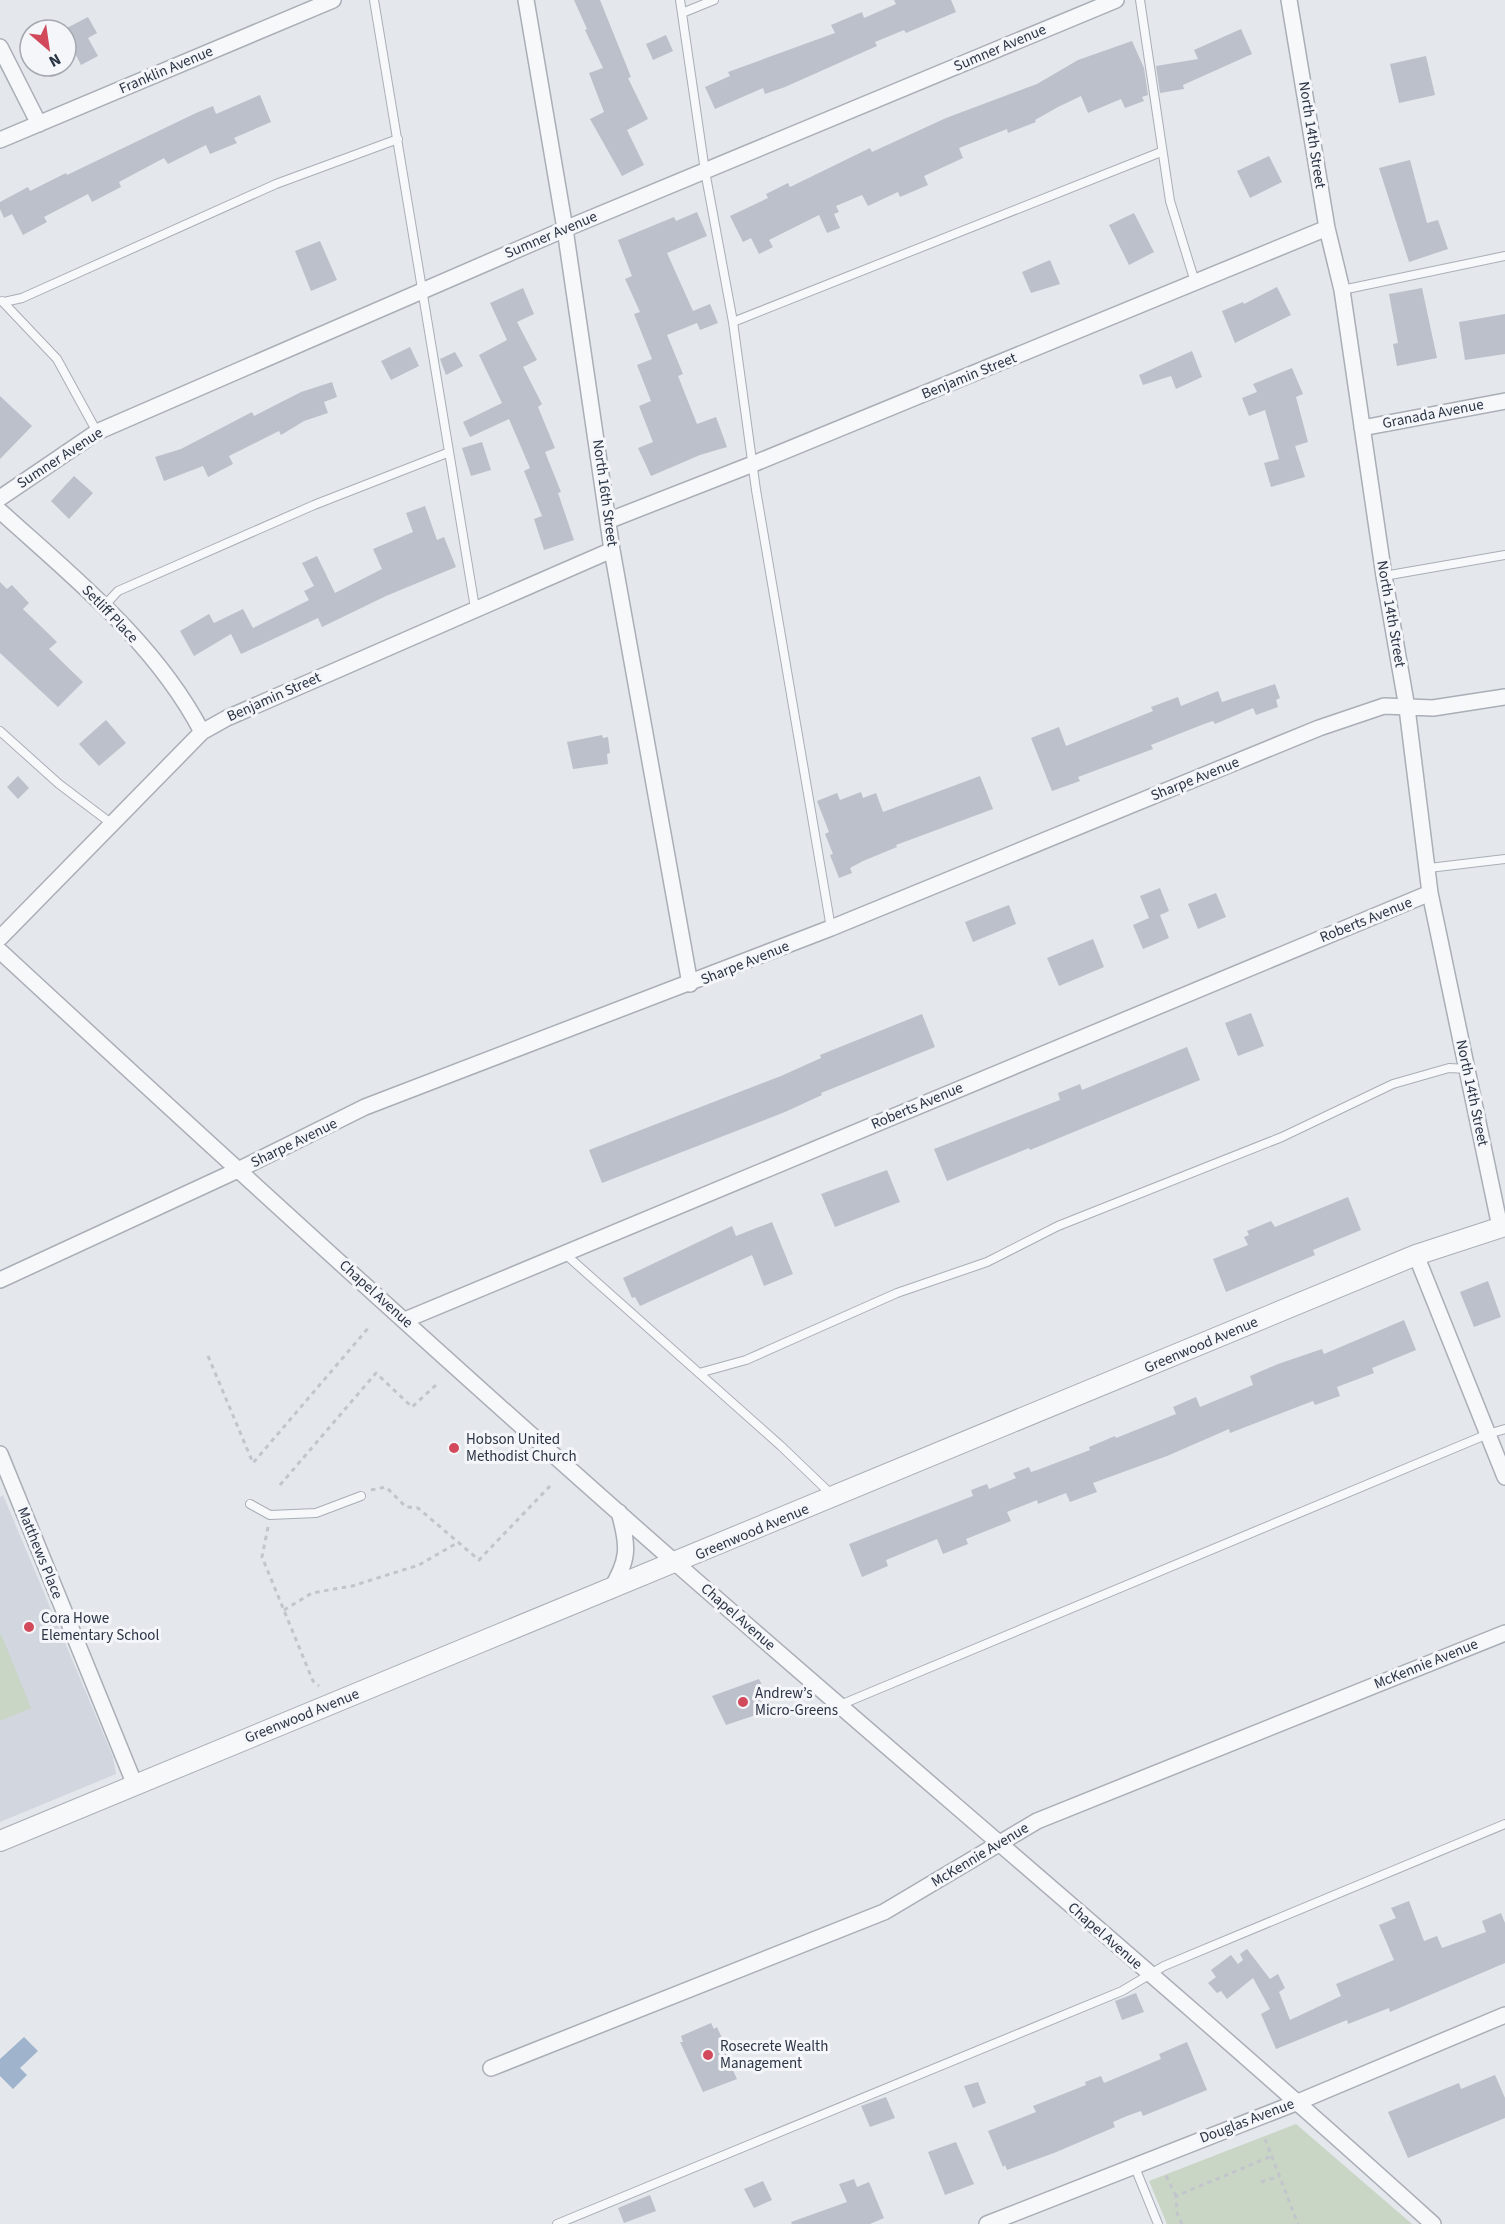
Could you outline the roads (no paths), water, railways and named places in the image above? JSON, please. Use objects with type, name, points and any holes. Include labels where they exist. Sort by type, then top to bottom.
[{"type":"street","name":"Franklin Avenue","points":[[0,140],[333,0]]},
{"type":"street","name":"North 16th Street","points":[[526,0],[565,228],[610,520],[612,550],[690,984]]},
{"type":"street","name":"Sumner Avenue","points":[[0,498],[97,432],[565,228],[1116,0]]},
{"type":"street","name":"North 14th Street","points":[[1289,0],[1327,228],[1342,290],[1384,576],[1407,708],[1429,868],[1430,893],[1502,1226]]},
{"type":"street","points":[[0,47],[39,124]]},
{"type":"street","name":"Benjamin Street","points":[[610,520],[1195,284],[1327,228]]},
{"type":"street","name":"Granada Avenue","points":[[1362,428],[1505,401]]},
{"type":"street","name":"Setliff Place","points":[[0,511],[105,605],[163,670],[187,703],[202,732]]},
{"type":"street","name":"Benjamin Street","points":[[0,938],[202,732],[227,718],[612,550]]},
{"type":"street","name":"Sharpe Avenue","points":[[0,1280],[238,1170],[365,1107],[831,928],[1319,728],[1384,706],[1433,708],[1505,697]]},
{"type":"street","name":"Roberts Avenue","points":[[405,1320],[1430,893]]},
{"type":"street","name":"Chapel Avenue","points":[[0,951],[238,1170],[676,1564],[1298,2102],[1433,2224]]},
{"type":"street","name":"Greenwood Avenue","points":[[0,1842],[676,1564],[1416,1255],[1502,1226]]},
{"type":"street","points":[[1416,1255],[1505,1477]]},
{"type":"street","name":"Matthews Place","points":[[0,1454],[135,1785]]},
{"type":"street","points":[[610,1591],[623,1570],[626,1556],[627,1539],[619,1512]]},
{"type":"street","name":"McKennie Avenue","points":[[490,2068],[884,1911],[998,1842],[1048,1817],[1505,1633]]},
{"type":"street","name":"Douglas Avenue","points":[[987,2224],[1298,2102],[1505,2015]]},
{"type":"lane","points":[[374,0],[423,290],[447,453],[475,608]]},
{"type":"lane","points":[[680,0],[705,171],[733,322],[753,464],[831,928]]},
{"type":"lane","points":[[682,13],[714,0]]},
{"type":"lane","points":[[1140,0],[1170,201],[1195,284]]},
{"type":"lane","points":[[2,301],[22,298],[276,184],[398,139]]},
{"type":"lane","points":[[733,322],[1161,152]]},
{"type":"lane","points":[[1342,290],[1505,256]]},
{"type":"lane","points":[[2,301],[57,359],[97,432]]},
{"type":"lane","points":[[105,605],[118,591],[314,504],[447,453]]},
{"type":"lane","points":[[1384,576],[1505,555]]},
{"type":"lane","points":[[0,731],[59,784],[112,824]]},
{"type":"lane","points":[[1429,868],[1505,859]]},
{"type":"lane","points":[[699,1373],[746,1360],[897,1293],[987,1262],[1058,1227],[1282,1137],[1393,1084],[1449,1068],[1467,1069]]},
{"type":"lane","points":[[564,1253],[835,1497]]},
{"type":"lane","points":[[840,1706],[1488,1434],[1505,1429]]},
{"type":"lane","points":[[250,1504],[270,1515],[316,1513],[361,1496]]},
{"type":"lane","points":[[557,2224],[1122,1991],[1164,1966],[1505,1824]]},
{"type":"lane","points":[[1134,2165],[1158,2224]]},
{"type":"water","points":[[24,2037],[38,2051],[20,2068],[27,2075],[13,2089],[0,2076],[0,2059]]},
{"type":"place","name":"Hobson United Methodist Church","points":[[454,1448]]},
{"type":"place","name":"Cora Howe Elementary School","points":[[29,1627]]},
{"type":"place","name":"Andrew’s Micro-Greens","points":[[743,1702]]},
{"type":"place","name":"Rosecrete Wealth Management","points":[[708,2055]]}]
